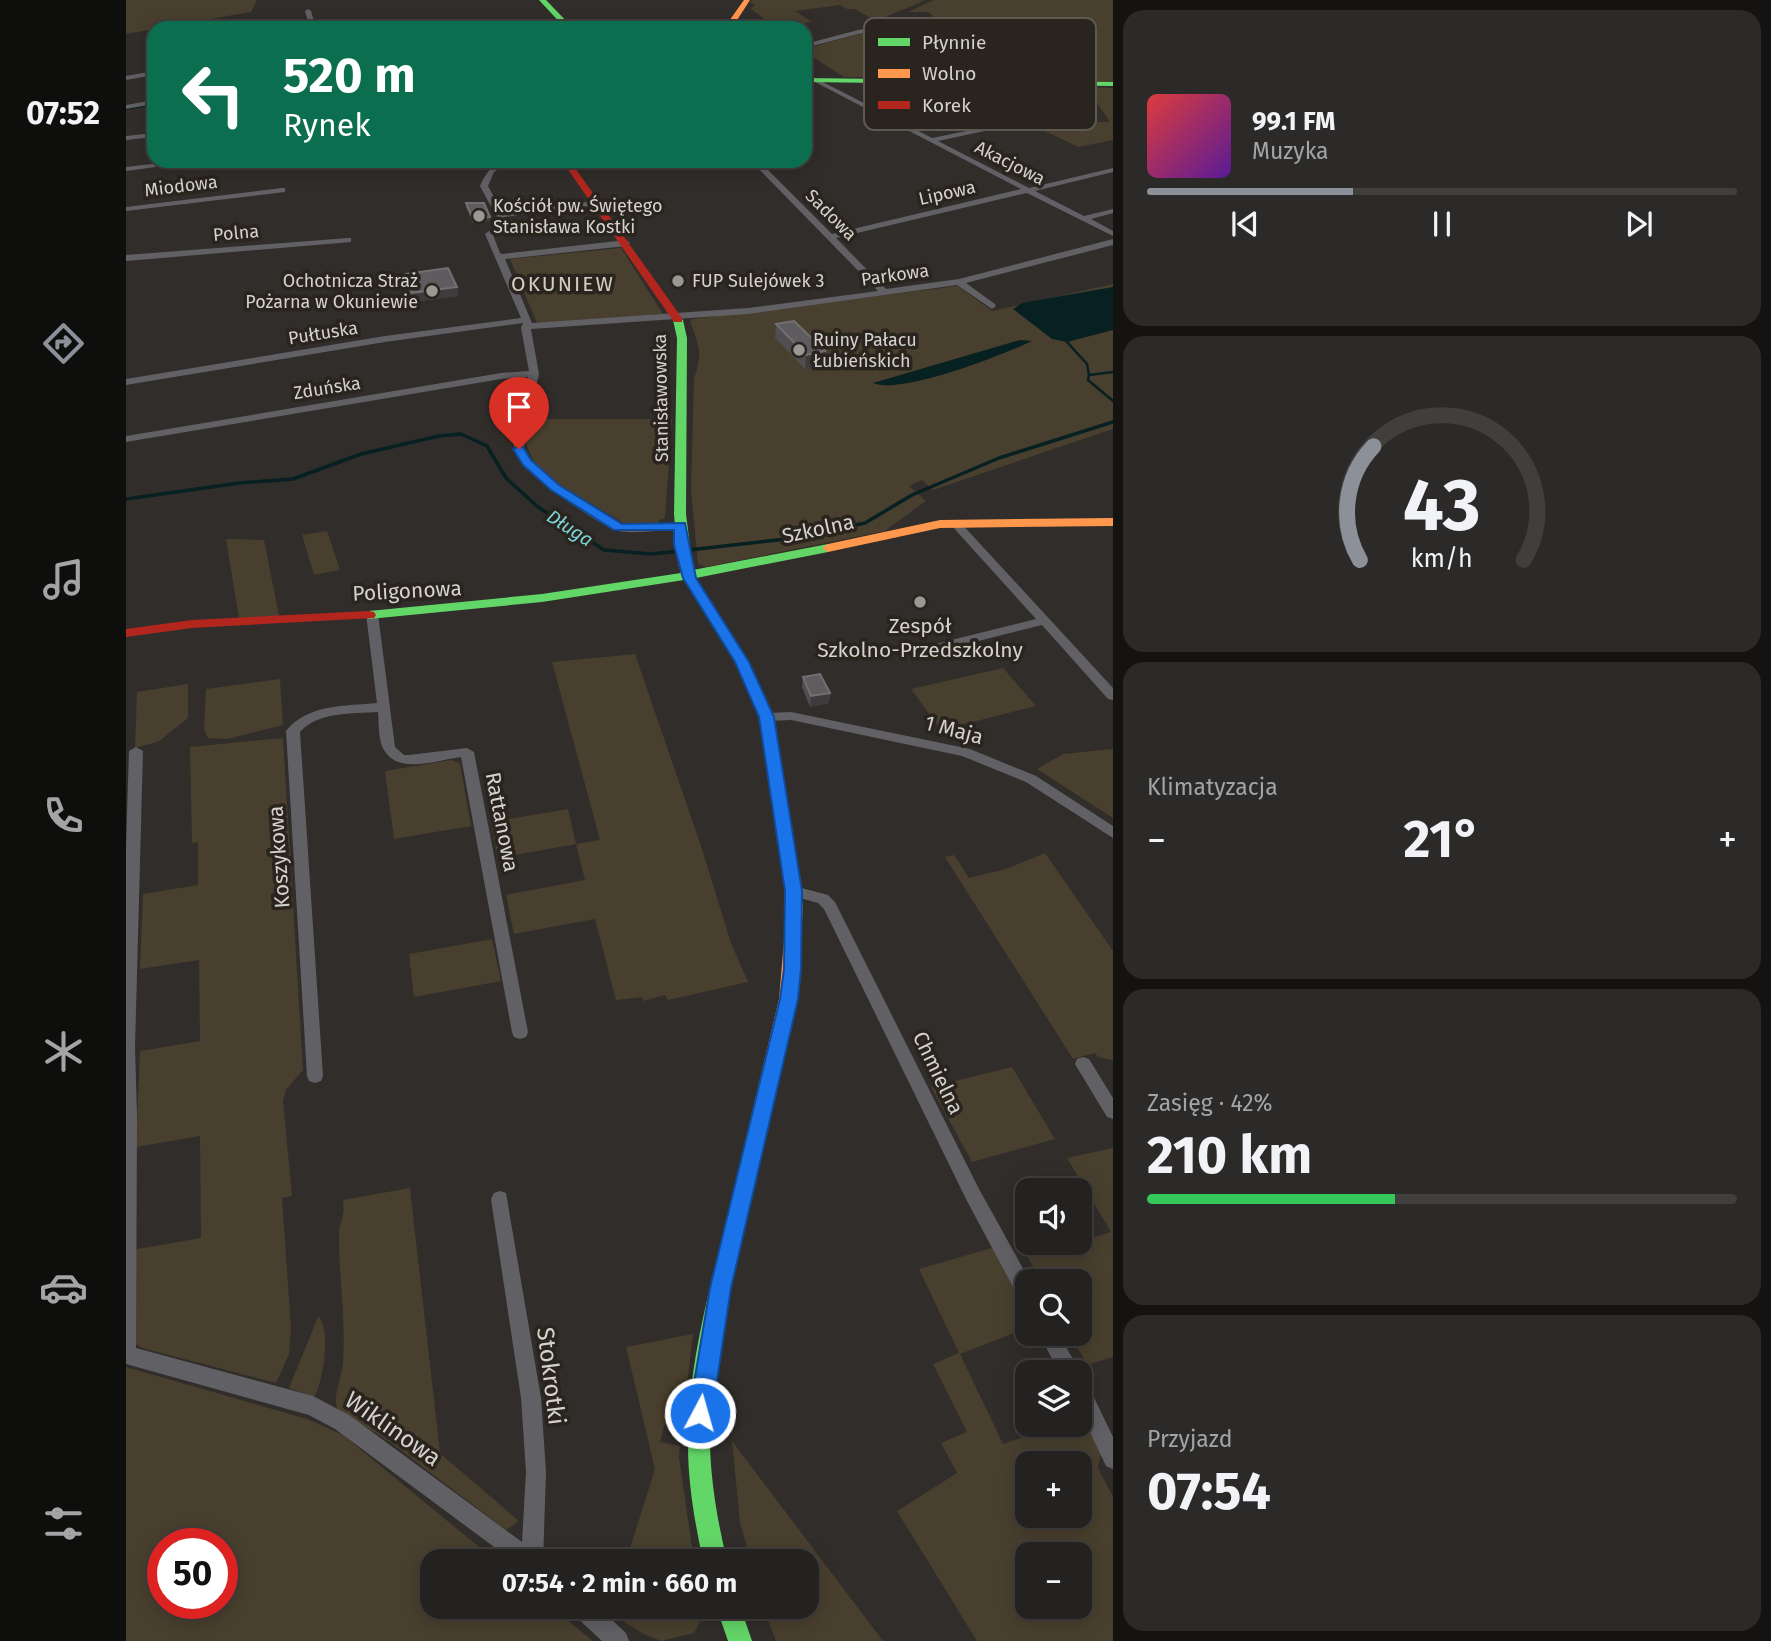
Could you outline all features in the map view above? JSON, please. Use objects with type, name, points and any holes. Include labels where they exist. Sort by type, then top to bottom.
[{"type":"main road","points":[[542,0],[562,21]]},
{"type":"main road","points":[[733,21],[747,0]]},
{"type":"main road","points":[[812,80],[864,81]]},
{"type":"main road","name":"Stanisławowska","points":[[571,168],[677,316],[682,338],[680,526],[687,570]]},
{"type":"main road","name":"Szkolna","points":[[687,570],[955,523],[1113,522]]},
{"type":"main road","points":[[687,570],[742,662],[767,717],[794,891],[794,937],[789,999],[721,1288],[705,1374],[699,1441],[704,1511],[712,1549]]},
{"type":"main road","name":"Poligonowa","points":[[126,633],[192,624],[503,605],[687,570]]},
{"type":"main road","points":[[731,1619],[735,1640]]},
{"type":"street","points":[[308,11],[311,21]]},
{"type":"street","points":[[812,44],[864,32]]},
{"type":"street","points":[[126,78],[147,74]]},
{"type":"street","name":"Akacjowa","points":[[812,80],[864,106]]},
{"type":"street","points":[[126,107],[147,103]]},
{"type":"street","name":"Akacjowa","points":[[912,130],[1113,234]]},
{"type":"street","points":[[932,140],[979,130]]},
{"type":"street","points":[[126,138],[147,136]]},
{"type":"street","points":[[126,169],[147,167]]},
{"type":"street","points":[[496,168],[484,180],[484,186],[504,226],[489,234],[496,254],[501,257],[626,243]]},
{"type":"street","name":"Sadowa","points":[[762,168],[884,292]]},
{"type":"street","name":"Lipowa","points":[[830,237],[1113,170]]},
{"type":"street","name":"Miodowa","points":[[126,209],[282,190]]},
{"type":"street","points":[[500,215],[596,203]]},
{"type":"street","points":[[1082,219],[1113,211]]},
{"type":"street","name":"Polna","points":[[126,258],[348,240]]},
{"type":"street","name":"Parkowa","points":[[528,323],[748,312],[959,282],[1113,242]]},
{"type":"street","points":[[501,257],[528,323],[526,327],[534,374],[521,428],[519,449],[527,462],[555,487],[619,528],[680,526]]},
{"type":"street","points":[[959,282],[992,306]]},
{"type":"street","name":"Pułtuska","points":[[126,383],[385,339],[528,323]]},
{"type":"street","name":"Zduńska","points":[[126,439],[501,376],[534,374]]},
{"type":"street","points":[[955,523],[1113,696]]},
{"type":"street","name":"Rattanowa","points":[[372,614],[389,748],[400,759],[409,760],[467,752],[520,1032]]},
{"type":"street","points":[[919,652],[1045,621]]},
{"type":"street","name":"Koszykowa","points":[[314,1076],[293,731],[298,723],[314,715],[383,707]]},
{"type":"street","name":"1 Maja","points":[[767,717],[791,716],[965,752],[1031,779],[1113,833]]},
{"type":"street","points":[[126,1355],[129,1116],[127,1047],[136,751]]},
{"type":"street","name":"Chmielna","points":[[794,891],[823,899],[830,906],[973,1195],[1015,1272]]},
{"type":"street","points":[[1083,1064],[1113,1112]]},
{"type":"street","name":"Stokrotki","points":[[500,1199],[531,1398],[536,1472],[533,1549]]},
{"type":"street","name":"Wiklinowa","points":[[126,1355],[313,1406],[342,1422],[516,1549]]},
{"type":"street","points":[[1092,1415],[1113,1459]]},
{"type":"street","points":[[595,1619],[618,1641]]},
{"type":"shaded area","points":[[126,0],[257,0],[251,12],[200,21],[147,21],[147,30],[126,34]]},
{"type":"shaded area","points":[[752,0],[926,0],[883,18],[871,18],[855,9],[840,5],[795,11],[810,21],[767,21],[751,9],[755,4],[750,3]]},
{"type":"shaded area","points":[[934,0],[1113,0],[1113,82],[1096,82],[1096,18],[936,18],[928,12],[908,12]]},
{"type":"shaded area","points":[[864,34],[864,77],[844,77],[812,56],[812,47]]},
{"type":"shaded area","points":[[1096,87],[1113,88],[1113,140],[1078,147],[1043,130],[1096,130],[1096,122],[1110,122],[1096,102]]},
{"type":"shaded area","points":[[621,248],[663,314],[537,323],[510,259]]},
{"type":"shaded area","points":[[1113,284],[1113,429],[933,490],[922,480],[909,486],[926,501],[885,531],[706,567],[698,564],[691,489],[694,378],[699,356],[698,343],[690,322],[692,319],[958,286],[992,311]]},
{"type":"shaded area","points":[[529,419],[672,419],[665,518],[659,520],[660,523],[627,525],[560,485],[536,466],[525,442]]},
{"type":"shaded area","points":[[327,531],[340,570],[314,575],[302,535]]},
{"type":"shaded area","points":[[226,539],[264,540],[279,616],[239,618]]},
{"type":"shaded area","points":[[635,654],[701,846],[731,943],[748,982],[668,1000],[665,995],[643,1001],[642,997],[616,1000],[595,919],[514,934],[506,895],[585,880],[576,844],[600,840],[552,662]]},
{"type":"shaded area","points":[[1003,668],[1036,706],[941,730],[911,689]]},
{"type":"shaded area","points":[[280,679],[283,725],[227,739],[208,738],[204,729],[206,689]]},
{"type":"shaded area","points":[[188,684],[188,718],[158,742],[135,748],[137,692]]},
{"type":"shaded area","points":[[283,738],[303,1070],[286,1090],[283,1101],[292,1196],[282,1198],[291,1328],[289,1354],[276,1383],[142,1348],[134,1343],[132,1250],[201,1238],[200,1136],[136,1147],[140,1051],[200,1041],[199,960],[140,969],[143,894],[198,885],[198,842],[192,843],[190,747]]},
{"type":"shaded area","points":[[1113,749],[1113,818],[1037,769],[1063,754]]},
{"type":"shaded area","points":[[451,760],[460,763],[471,826],[394,839],[385,771]]},
{"type":"shaded area","points":[[568,809],[576,844],[498,858],[491,822]]},
{"type":"shaded area","points":[[1045,853],[1113,951],[1113,1060],[1098,1057],[1095,1053],[1073,1059],[945,857],[954,855],[969,878],[1006,869]]},
{"type":"shaded area","points":[[492,939],[501,981],[414,997],[409,954]]},
{"type":"shaded area","points":[[1012,1067],[1055,1139],[972,1162],[931,1087]]},
{"type":"shaded area","points":[[1113,1148],[1113,1357],[1092,1363],[1092,1360],[1084,1360],[1077,1346],[1092,1346],[1092,1269],[1034,1269],[1028,1257],[1092,1255],[1092,1238],[1111,1232],[1092,1200],[1092,1178],[1079,1178],[1067,1158]]},
{"type":"shaded area","points":[[410,1188],[440,1453],[519,1521],[506,1530],[390,1442],[337,1409],[336,1397],[344,1346],[339,1237],[344,1212],[343,1200]]},
{"type":"shaded area","points":[[995,1247],[1015,1285],[1015,1333],[960,1354],[1003,1444],[1024,1437],[1092,1437],[1092,1429],[1102,1448],[1098,1468],[1113,1497],[1113,1641],[977,1641],[897,1511],[957,1473],[941,1443],[967,1432],[933,1364],[959,1353],[919,1269]]},
{"type":"shaded area","points":[[318,1317],[325,1332],[325,1356],[314,1397],[289,1388]]},
{"type":"shaded area","points":[[693,1334],[682,1427],[665,1424],[660,1442],[680,1446],[679,1457],[692,1549],[630,1549],[655,1469],[626,1347]]},
{"type":"shaded area","points":[[126,1367],[307,1419],[343,1435],[481,1549],[420,1549],[420,1619],[566,1619],[593,1641],[126,1641]]},
{"type":"shaded area","points":[[732,1441],[814,1549],[748,1549],[740,1523]]},
{"type":"shaded area","points":[[819,1556],[883,1641],[776,1641],[768,1619],[819,1619]]},
{"type":"shaded area","points":[[619,1619],[701,1619],[694,1633],[661,1641]]},
{"type":"water","points":[[1113,287],[1113,330],[1067,342],[1052,339],[1013,309],[1022,303]]},
{"type":"water","points":[[1020,340],[1032,341],[976,364],[928,379],[887,385],[873,383]]},
{"type":"building","name":"Kościół pw. Świętego Stanisława Kostki","points":[[466,203],[484,203],[490,217],[473,219]]},
{"type":"building","points":[[448,268],[457,287],[412,293],[405,274]]},
{"type":"building","points":[[794,321],[825,351],[806,355],[776,324]]},
{"type":"building","points":[[820,674],[830,693],[811,696],[803,677]]},
{"type":"waterway","points":[[126,109],[147,105]]},
{"type":"waterway","points":[[1067,342],[1087,364],[1089,375]]},
{"type":"waterway","name":"Długa","points":[[1089,375],[1113,372]]},
{"type":"waterway","name":"Długa","points":[[1089,375],[1088,380],[1113,401]]},
{"type":"waterway","name":"Długa","points":[[689,550],[795,538],[865,523],[912,495],[999,458],[1113,422]]},
{"type":"waterway","name":"Długa","points":[[126,499],[240,483],[293,479],[361,454],[439,436],[461,434],[487,446],[506,478],[538,507],[604,550],[651,554],[680,551]]},
{"type":"traffic: fast","points":[[542,0],[562,21]]},
{"type":"traffic: fast","points":[[812,80],[864,81]]},
{"type":"traffic: fast","points":[[1096,84],[1113,84]]},
{"type":"traffic: fast","points":[[678,320],[682,338],[680,514],[684,563],[694,589],[742,662],[767,717],[795,906]]},
{"type":"traffic: fast","points":[[369,615],[485,605],[600,590],[828,548]]},
{"type":"traffic: fast","points":[[713,1549],[702,1488],[699,1443],[702,1384],[712,1325],[739,1209]]},
{"type":"traffic: fast","points":[[732,1619],[740,1641]]},
{"type":"traffic: slow","points":[[733,21],[747,0]]},
{"type":"traffic: slow","points":[[828,548],[940,524],[1113,522]]},
{"type":"traffic: slow","points":[[739,1209],[788,999],[795,906]]},
{"type":"traffic: jam","points":[[571,168],[678,320]]},
{"type":"traffic: jam","points":[[126,633],[192,624],[369,615]]},
{"type":"place","name":"Kościół pw. Świętego Stanisława Kostki","points":[[479,216]]},
{"type":"place","name":"FUP Sulejówek 3","points":[[678,281]]},
{"type":"place","name":"Ochotnicza Straż Pożarna w Okuniewie","points":[[432,291]]},
{"type":"place","name":"Ruiny Pałacu Łubieńskich","points":[[799,350]]},
{"type":"place","name":"Zespół Szkolno-Przedszkolny","points":[[920,602]]},
{"type":"district","name":"OKUNIEW","points":[[563,284]]},
{"type":"route","points":[[519,449],[527,462],[555,487],[619,528],[680,526],[684,563],[694,589],[742,662],[767,717],[794,891],[792,969],[789,999],[711,1336],[700,1413]]}]
